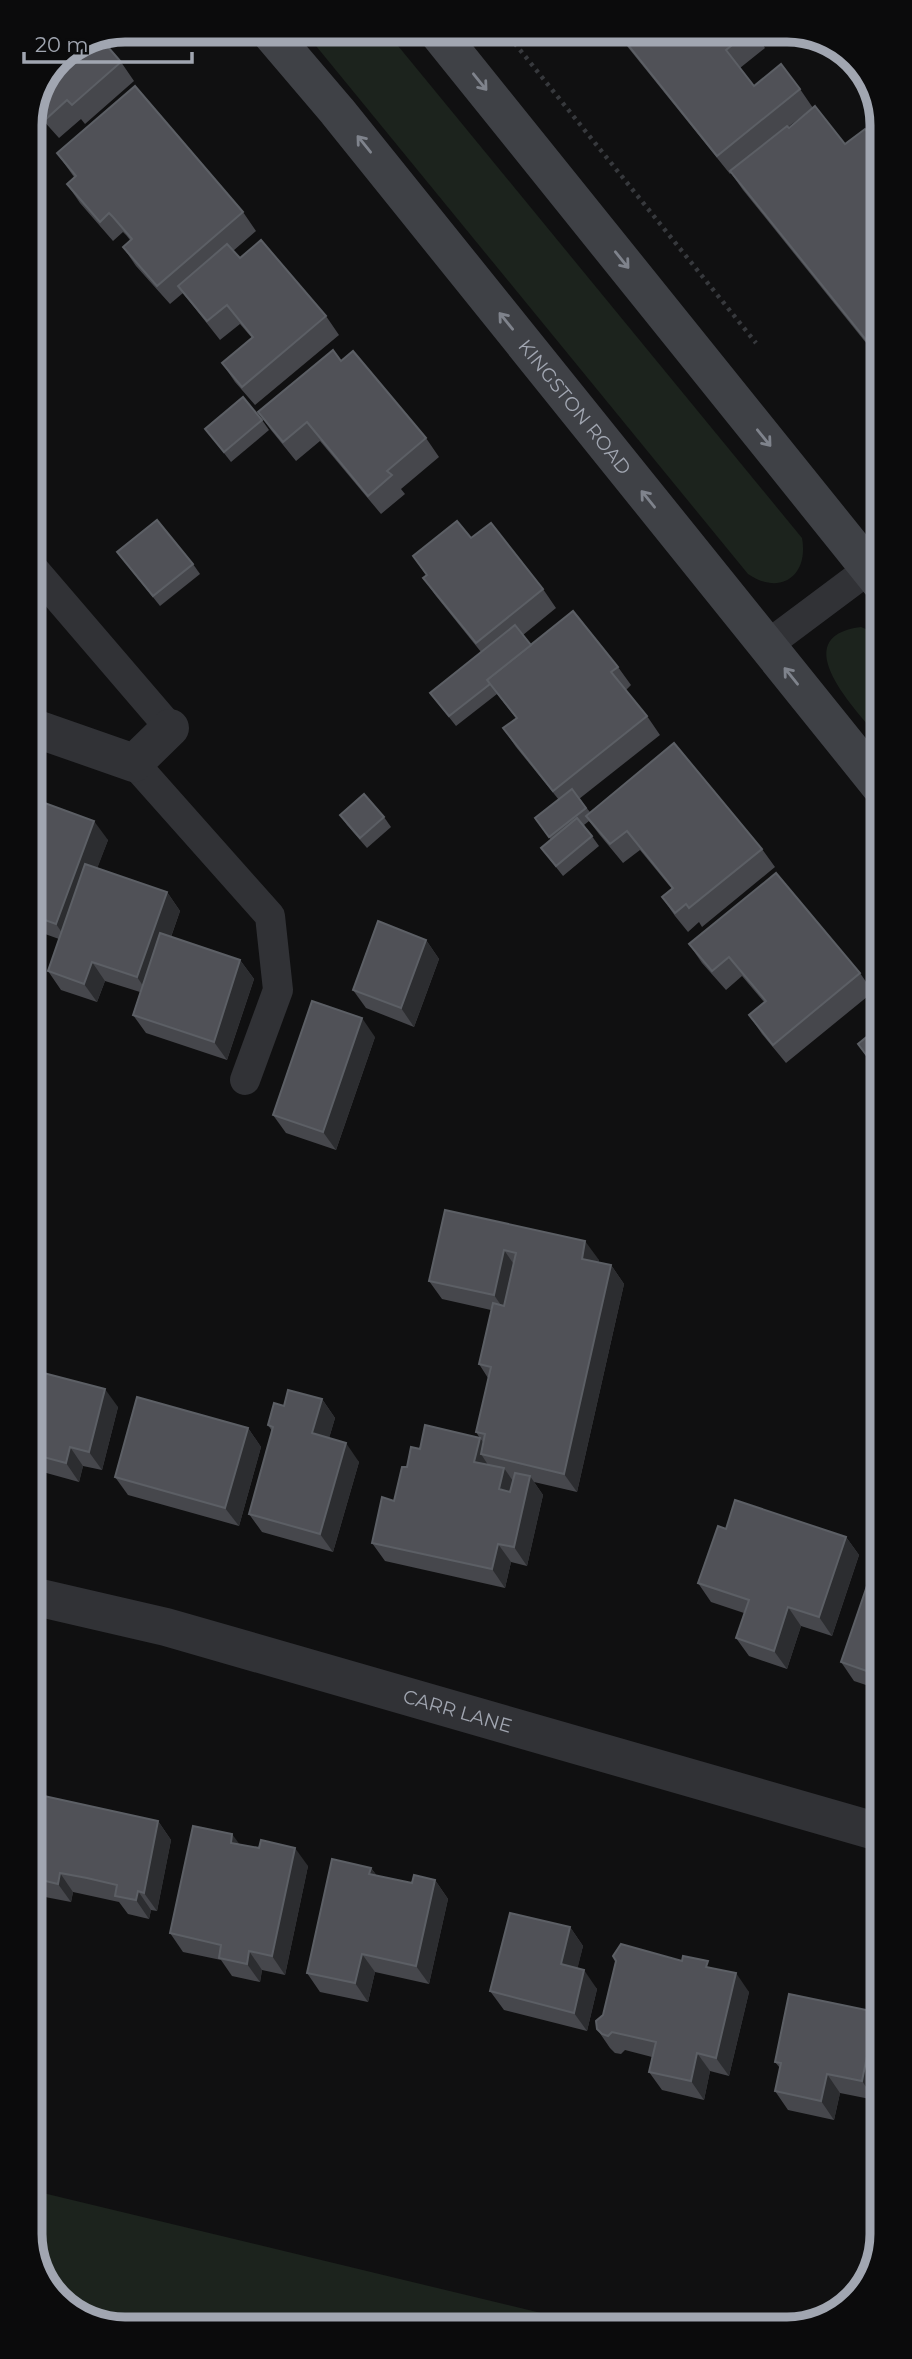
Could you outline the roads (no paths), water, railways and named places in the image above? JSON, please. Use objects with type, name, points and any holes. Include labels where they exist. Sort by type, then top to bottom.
[{"type":"main road","name":"KINGSTON ROAD","points":[[278,42],[337,111],[870,774]]},
{"type":"main road","points":[[446,42],[870,570]]},
{"type":"street","points":[[42,731],[134,763],[170,728]]},
{"type":"street","name":"CARR LANE","points":[[42,1599],[166,1627],[870,1830]]},
{"type":"lane","points":[[766,646],[870,578]]},
{"type":"lane","points":[[42,579],[170,728]]},
{"type":"lane","points":[[134,763],[270,916],[278,990],[245,1080]]}]
